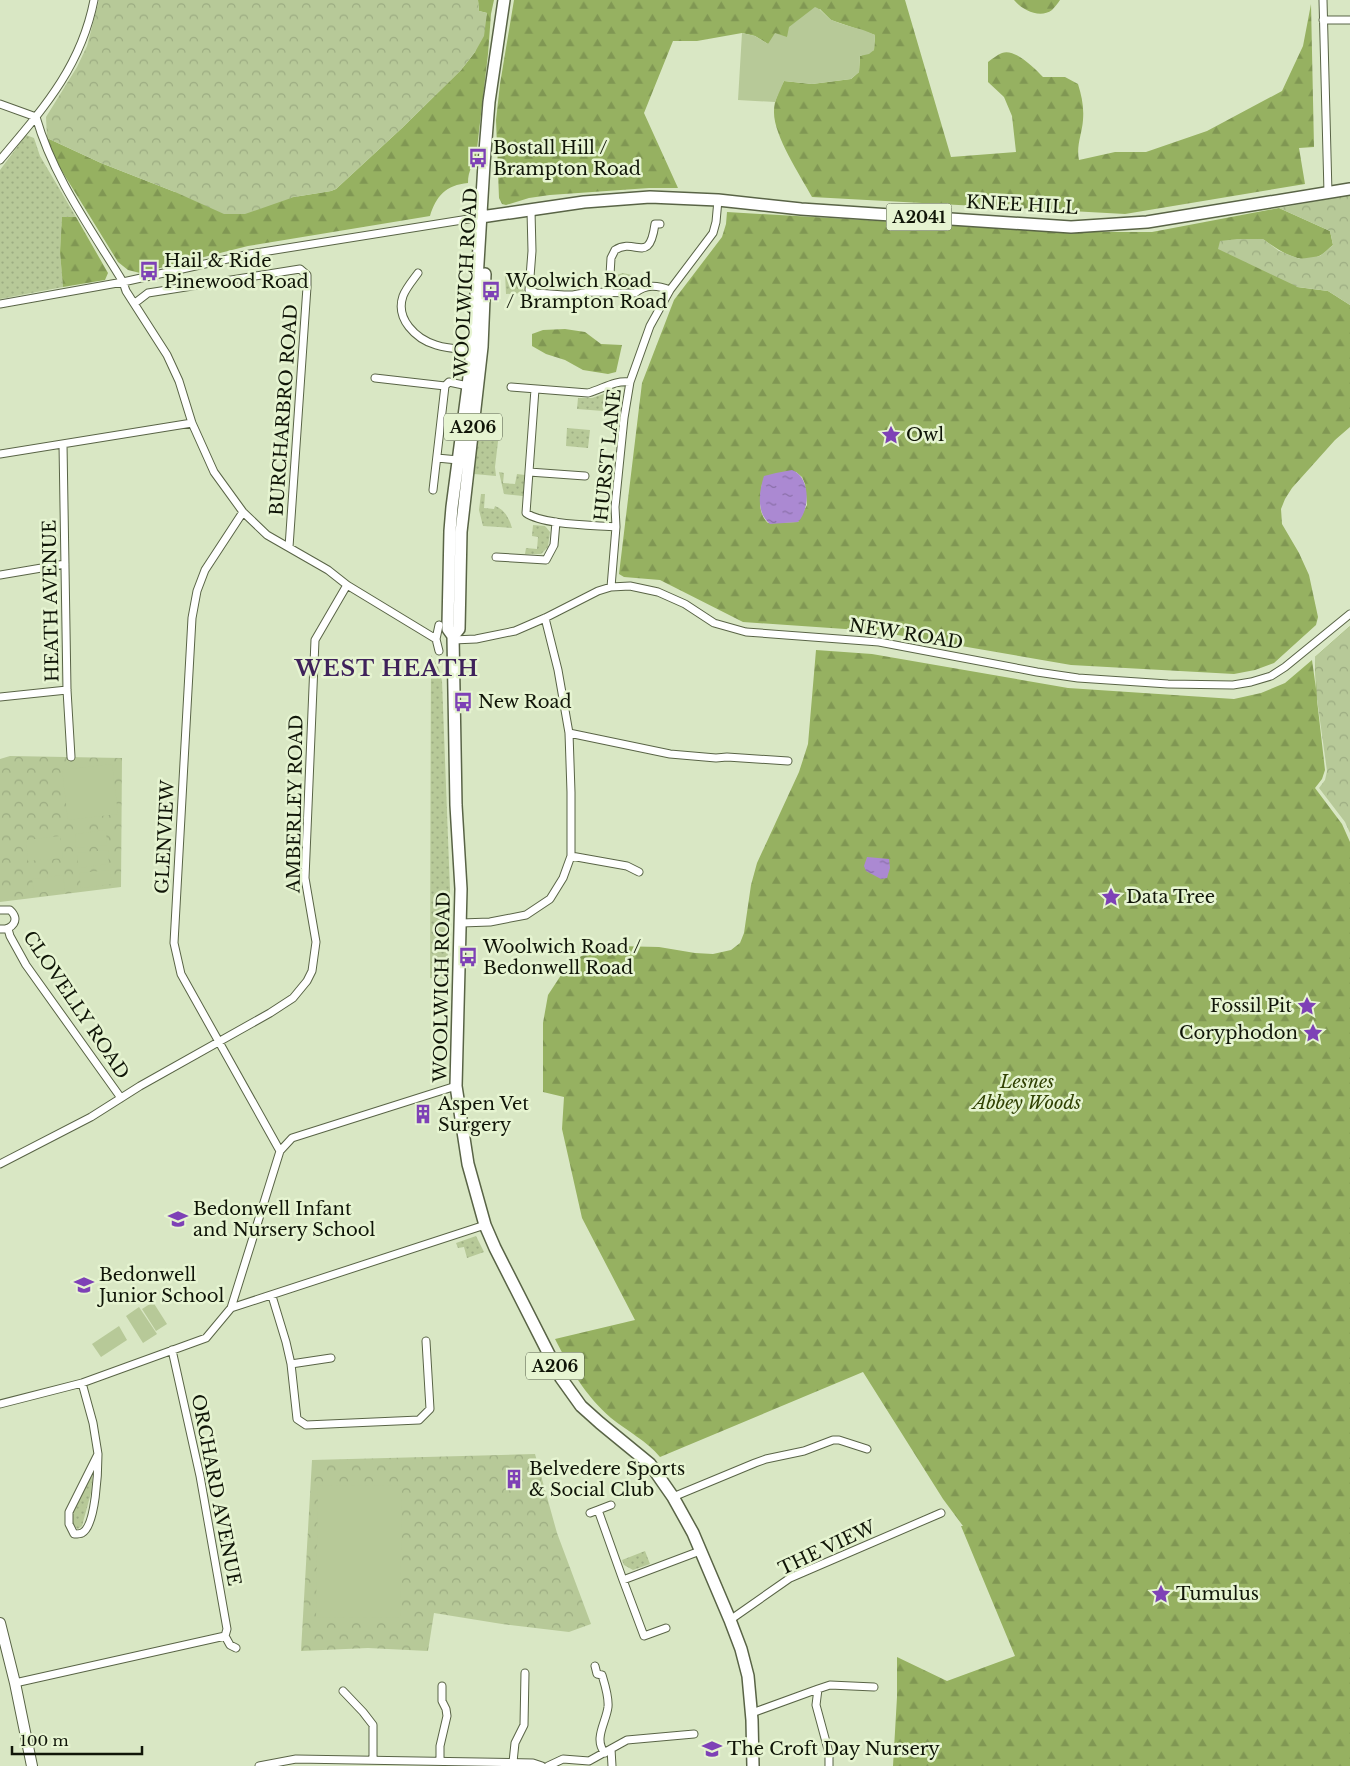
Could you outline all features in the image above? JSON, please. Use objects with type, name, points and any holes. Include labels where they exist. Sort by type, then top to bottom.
[{"type":"main road","name":"WOOLWICH ROAD","points":[[504,0],[489,102],[486,149],[490,165],[468,386],[450,540],[448,629],[453,638],[456,805],[461,889],[456,1086],[468,1164],[485,1225],[514,1288],[561,1378],[581,1406],[650,1464],[673,1497],[700,1551],[730,1620],[741,1649],[748,1676],[752,1713],[753,1766]]},
{"type":"main road","name":"KNEE HILL","points":[[485,217],[584,202],[650,197],[718,200],[801,210],[1071,227],[1148,222],[1350,190]]},
{"type":"main road","name":"WOOLWICH ROAD","points":[[453,638],[459,629],[461,524],[482,347],[485,217]]},
{"type":"street","points":[[0,160],[36,117],[76,58],[87,29],[94,0]]},
{"type":"street","points":[[1323,0],[1328,193]]},
{"type":"street","points":[[1323,20],[1350,20]]},
{"type":"street","points":[[0,104],[36,117]]},
{"type":"street","points":[[36,117],[43,142],[64,184],[123,282],[126,291],[167,355],[179,381],[192,423],[214,472],[243,512],[267,535],[328,570],[347,585],[436,638]]},
{"type":"street","name":"HURST LANE","points":[[611,588],[616,527],[615,507],[624,418],[630,382],[650,326],[670,290],[713,233],[718,200]]},
{"type":"street","points":[[531,211],[532,251],[529,290],[536,293],[564,295],[589,292],[635,293],[649,286],[670,290]]},
{"type":"street","points":[[0,304],[123,282],[260,252],[485,217]]},
{"type":"street","points":[[609,292],[611,258],[615,250],[622,247],[644,248],[650,244],[653,238],[655,224],[660,224]]},
{"type":"street","name":"BURCHARBRO ROAD","points":[[135,303],[148,293],[300,269],[307,275],[308,287],[289,547]]},
{"type":"street","points":[[418,273],[405,292],[401,305],[405,321],[424,340],[432,344],[445,348],[471,350]]},
{"type":"street","points":[[376,378],[445,386]]},
{"type":"street","points":[[511,387],[588,393],[621,380],[630,382]]},
{"type":"street","points":[[433,490],[445,386],[449,382],[468,386]]},
{"type":"street","points":[[535,389],[526,514],[532,518],[556,522],[616,527]]},
{"type":"street","points":[[0,454],[192,423]]},
{"type":"street","name":"HEATH AVENUE","points":[[63,444],[67,690],[71,757]]},
{"type":"street","points":[[437,458],[458,460]]},
{"type":"street","points":[[529,472],[585,476]]},
{"type":"street","name":"GLENVIEW","points":[[243,512],[205,570],[197,591],[192,618],[174,943],[181,974],[280,1151]]},
{"type":"street","points":[[496,557],[546,560],[554,544],[556,522]]},
{"type":"street","points":[[0,575],[65,564]]},
{"type":"street","name":"AMBERLEY ROAD","points":[[0,1164],[86,1120],[270,1013],[293,998],[307,981],[312,970],[316,942],[305,878],[315,640],[347,585]]},
{"type":"street","name":"NEW ROAD","points":[[453,638],[476,639],[505,634],[545,618],[592,594],[611,588],[630,586],[658,592],[685,604],[714,623],[746,632],[879,642],[1078,678],[1168,684],[1233,685],[1271,676],[1286,667],[1350,614]]},
{"type":"street","points":[[461,923],[490,922],[526,915],[550,899],[563,878],[571,856],[569,733],[558,670],[545,618]]},
{"type":"street","points":[[439,651],[436,638],[440,625]]},
{"type":"street","points":[[0,697],[67,690]]},
{"type":"street","points":[[569,733],[670,754],[788,761]]},
{"type":"street","points":[[571,856],[628,866],[639,872]]},
{"type":"street","name":"CLOVELLY ROAD","points":[[0,910],[8,909],[15,915],[15,923],[4,929],[26,965],[121,1098]]},
{"type":"street","points":[[0,1404],[82,1383],[206,1338],[231,1308],[280,1151],[292,1138],[456,1086]]},
{"type":"street","points":[[231,1308],[485,1225]]},
{"type":"street","points":[[272,1296],[291,1364],[297,1419],[306,1425],[419,1420],[430,1409],[426,1341]]},
{"type":"street","name":"ORCHARD AVENUE","points":[[172,1350],[202,1485],[227,1629],[225,1636]]},
{"type":"street","points":[[291,1364],[331,1358]]},
{"type":"street","points":[[82,1383],[93,1423],[98,1454],[98,1478],[92,1514],[86,1530],[81,1534],[74,1534],[69,1524],[69,1512],[98,1454]]},
{"type":"street","points":[[673,1497],[755,1463],[804,1451],[828,1442],[839,1440],[867,1449]]},
{"type":"street","points":[[612,1505],[594,1512],[644,1636],[666,1628]]},
{"type":"street","name":"THE VIEW","points":[[730,1620],[790,1578],[941,1514]]},
{"type":"street","points":[[623,1580],[700,1551]]},
{"type":"street","points":[[0,1623],[2,1638],[15,1683],[32,1766]]},
{"type":"street","points":[[15,1683],[225,1636],[230,1645],[236,1648]]},
{"type":"street","points":[[594,1666],[597,1674],[602,1675],[608,1700],[606,1718],[599,1740],[601,1748],[608,1751]]},
{"type":"street","points":[[513,1762],[515,1742],[524,1725],[525,1674]]},
{"type":"street","points":[[752,1713],[830,1685],[874,1687]]},
{"type":"street","points":[[440,1761],[440,1746],[447,1716],[442,1701],[442,1686]]},
{"type":"street","points":[[818,1689],[816,1705],[830,1753],[829,1766]]},
{"type":"street","points":[[343,1691],[373,1725],[373,1760]]},
{"type":"street","points":[[548,1766],[563,1759],[589,1761],[627,1740],[694,1734]]},
{"type":"street","points":[[608,1751],[612,1766]]},
{"type":"street","points":[[259,1766],[296,1759],[513,1762],[533,1763],[542,1766]]},
{"type":"green space","points":[[99,0],[478,0],[479,11],[487,13],[484,36],[475,52],[461,70],[336,189],[294,197],[245,214],[224,214],[175,192],[101,163],[47,138],[46,117],[77,67],[87,46]]},
{"type":"green space","points":[[478,0],[494,0],[476,157],[470,171],[468,183],[454,186],[443,193],[435,203],[430,216],[248,246],[140,273],[128,270],[118,262],[57,163],[47,138],[101,163],[175,192],[294,197],[331,191],[336,189],[402,128],[461,70],[475,52],[487,13],[479,11]]},
{"type":"green space","points":[[514,0],[905,0],[951,157],[1016,152],[1012,116],[1004,97],[988,82],[988,62],[1007,52],[1013,53],[1024,60],[1043,77],[1065,77],[1078,84],[1083,111],[1078,150],[1079,160],[1115,152],[1146,152],[1207,131],[1282,91],[1303,46],[1311,4],[1314,147],[1299,148],[1305,184],[1125,214],[812,197],[782,143],[775,121],[774,111],[777,96],[784,81],[812,84],[851,79],[859,72],[860,56],[874,50],[875,35],[831,20],[820,9],[787,37],[768,44],[755,36],[742,33],[697,41],[673,41],[644,113],[678,188],[649,188],[550,195],[529,198],[506,205],[502,204],[499,198],[496,120]]},
{"type":"green space","points":[[1014,0],[1060,0],[1052,10],[1042,14],[1026,10]]},
{"type":"green space","points":[[815,7],[834,21],[875,35],[874,50],[869,54],[860,56],[859,72],[851,79],[812,84],[784,81],[775,102],[738,100],[742,33],[755,36],[768,44],[775,33],[787,37],[789,27]]},
{"type":"green space","points":[[26,135],[34,138],[40,156],[76,217],[62,217],[60,252],[63,287],[0,299],[0,170]]},
{"type":"green space","points":[[1350,195],[1350,305],[1328,291],[1298,287],[1218,249],[1220,241],[1263,239],[1279,251],[1300,259],[1320,256],[1333,245],[1330,231],[1279,208]]},
{"type":"green space","points":[[1279,208],[1330,231],[1333,245],[1322,254],[1306,259],[1290,256],[1263,239],[1297,287],[1328,291],[1350,305],[1350,427],[1335,440],[1292,488],[1281,509],[1282,524],[1309,575],[1318,617],[1316,625],[1274,663],[1255,670],[1234,674],[1071,665],[874,631],[743,622],[660,580],[624,577],[619,574],[642,383],[674,300],[722,237],[727,212],[1050,231],[1152,232]],"holes":[[[796,472],[802,477],[805,484],[807,505],[798,522],[768,523],[761,510],[762,484]]]},
{"type":"green space","points":[[62,217],[76,217],[108,273],[105,280],[63,287],[60,252]]},
{"type":"green space","points":[[505,273],[522,274],[522,287],[525,293],[506,294]]},
{"type":"green space","points":[[623,273],[636,276],[635,288],[620,289],[615,282],[616,275]]},
{"type":"green space","points":[[565,329],[585,332],[601,344],[622,345],[616,372],[608,374],[583,370],[532,346],[532,334],[543,330]]},
{"type":"green space","points":[[606,393],[603,411],[577,409],[578,398],[592,398]]},
{"type":"green space","points":[[567,428],[590,430],[588,448],[566,446]]},
{"type":"green space","points":[[479,431],[499,433],[495,467],[496,476],[474,474]]},
{"type":"green space","points":[[499,472],[504,473],[503,483],[515,484],[517,474],[525,475],[523,496],[504,494]]},
{"type":"green space","points":[[481,494],[485,494],[484,508],[494,509],[495,506],[504,512],[512,528],[483,526],[479,510]]},
{"type":"green space","points":[[533,525],[545,526],[550,532],[548,547],[541,554],[525,554],[526,548],[537,549],[538,537],[532,536]]},
{"type":"green space","name":"Lesnes Abbey Woods","points":[[1350,626],[1317,700],[1325,770],[1322,779],[1315,788],[1342,824],[1350,842],[1350,1766],[893,1766],[897,1657],[947,1681],[1015,1656],[961,1526],[963,1526],[943,1499],[863,1372],[660,1457],[643,1441],[611,1418],[593,1400],[573,1371],[555,1339],[635,1320],[582,1218],[562,1129],[564,1097],[543,1092],[543,1023],[548,995],[569,963],[596,948],[616,946],[659,947],[713,954],[731,950],[740,943],[744,933],[751,885],[757,863],[799,772],[808,744],[816,650],[872,654],[1068,688],[1234,699],[1261,693],[1285,683],[1312,660],[1316,689],[1315,657]]},
{"type":"green space","points":[[1350,626],[1350,833],[1345,822],[1319,788],[1325,780],[1327,771],[1317,699],[1315,657]]},
{"type":"green space","points":[[431,655],[439,669],[442,681],[450,890],[447,979],[430,978]]},
{"type":"green space","points":[[10,756],[122,758],[121,887],[0,902],[0,759]]},
{"type":"green space","points":[[112,764],[118,814],[68,820],[62,770]]},
{"type":"green space","points":[[106,830],[107,845],[76,848],[75,834]]},
{"type":"green space","points":[[60,836],[63,858],[28,861],[26,840]]},
{"type":"green space","points":[[108,850],[109,864],[78,868],[77,853]]},
{"type":"green space","points":[[110,870],[112,884],[81,888],[79,873]]},
{"type":"green space","points":[[63,875],[65,890],[34,893],[32,879]]},
{"type":"green space","points":[[476,1236],[484,1252],[467,1258],[464,1247],[458,1248],[456,1243]]},
{"type":"green space","points":[[153,1302],[167,1324],[156,1331],[142,1309]]},
{"type":"green space","points":[[139,1307],[157,1334],[143,1343],[126,1316]]},
{"type":"green space","points":[[119,1326],[127,1340],[101,1357],[92,1344]]},
{"type":"green space","points":[[535,1454],[557,1533],[591,1624],[569,1632],[434,1613],[428,1651],[368,1648],[301,1651],[312,1460]]},
{"type":"green space","points":[[93,1470],[91,1493],[82,1526],[78,1529],[73,1524],[73,1508]]},
{"type":"green space","points":[[318,1485],[402,1486],[400,1618],[316,1617]]},
{"type":"green space","points":[[645,1551],[650,1564],[633,1570],[624,1565],[622,1560]]},
{"type":"water","points":[[792,470],[803,479],[807,494],[805,510],[798,522],[770,524],[762,514],[760,502],[764,476]]},
{"type":"water","points":[[867,857],[889,859],[890,868],[887,878],[881,879],[866,871],[864,866]]},
{"type":"place","name":"Bostall Hill / Brampton Road","points":[[478,158]]},
{"type":"place","name":"Hail & Ride Pinewood Road","points":[[149,271]]},
{"type":"place","name":"Woolwich Road / Brampton Road","points":[[491,291]]},
{"type":"place","name":"Owl","points":[[891,435]]},
{"type":"place","name":"New Road","points":[[463,702]]},
{"type":"place","name":"Data Tree","points":[[1111,897]]},
{"type":"place","name":"Woolwich Road / Bedonwell Road","points":[[468,957]]},
{"type":"place","name":"Fossil Pit","points":[[1307,1006]]},
{"type":"place","name":"Coryphodon","points":[[1313,1033]]},
{"type":"place","name":"Aspen Vet Surgery","points":[[423,1114]]},
{"type":"place","name":"Bedonwell Infant and Nursery School","points":[[178,1219]]},
{"type":"place","name":"Bedonwell Junior School","points":[[84,1285]]},
{"type":"place","name":"Belvedere Sports & Social Club","points":[[514,1479]]},
{"type":"place","name":"Tumulus","points":[[1161,1594]]},
{"type":"place","name":"The Croft Day Nursery","points":[[712,1749]]},
{"type":"district","name":"WEST HEATH","points":[[387,668]]}]
